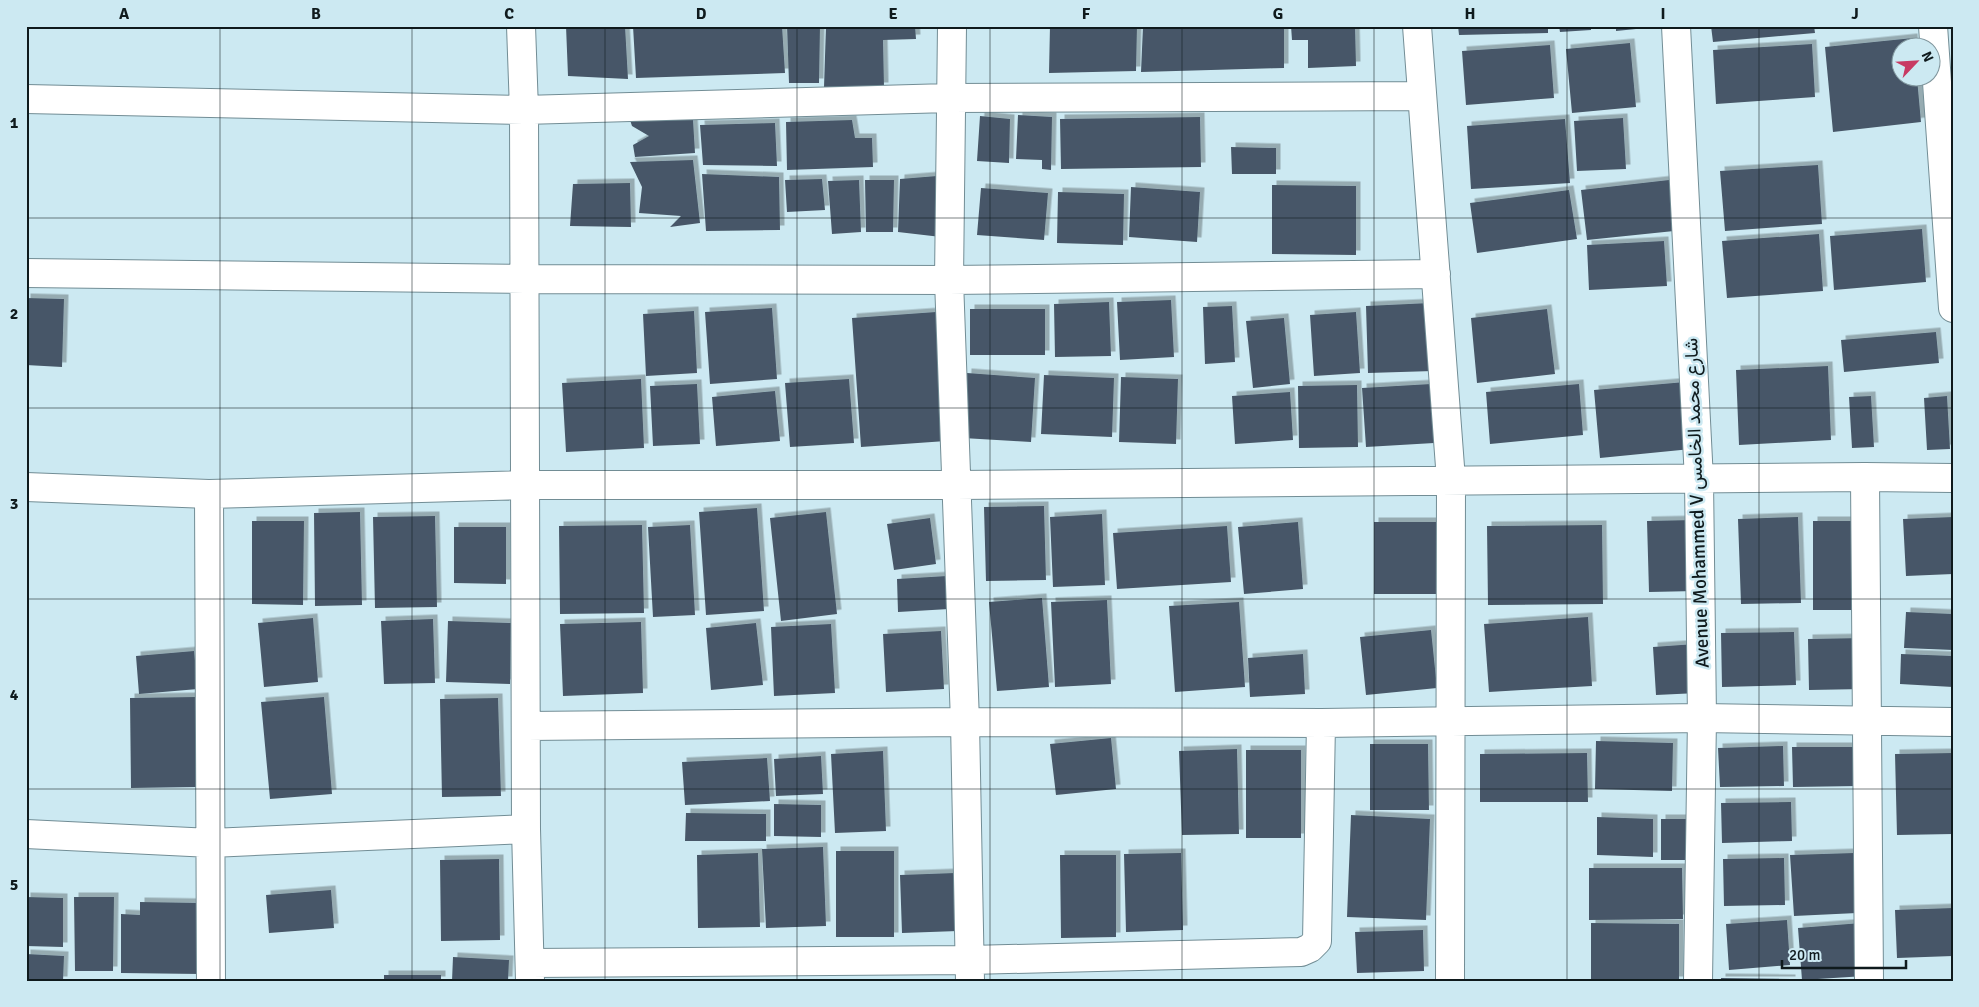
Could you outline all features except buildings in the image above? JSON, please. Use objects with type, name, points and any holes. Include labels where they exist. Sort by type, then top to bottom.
[{"type":"street","points":[[521,26],[524,110],[526,829],[530,972],[970,970],[1301,952],[1310,948],[1317,941],[1320,723]]},
{"type":"street","points":[[952,26],[949,280],[965,722],[970,970]]},
{"type":"street","points":[[1417,26],[1451,480],[1450,981]]},
{"type":"street","name":"Avenue Mohammed V شارع محمد الخامس","points":[[1676,26],[1699,480],[1702,718],[1698,981]]},
{"type":"street","points":[[1933,26],[1953,308]]},
{"type":"street","points":[[26,99],[524,110],[950,98],[1421,96]]},
{"type":"street","points":[[26,273],[524,279],[949,280],[1436,274]]},
{"type":"street","points":[[1865,477],[1869,981]]},
{"type":"street","points":[[26,486],[209,494],[524,486],[1953,478]]},
{"type":"street","points":[[209,494],[211,981]]},
{"type":"street","points":[[527,726],[965,722],[1320,723],[1702,718],[1953,722]]},
{"type":"street","points":[[26,834],[210,843],[526,829]]}]
